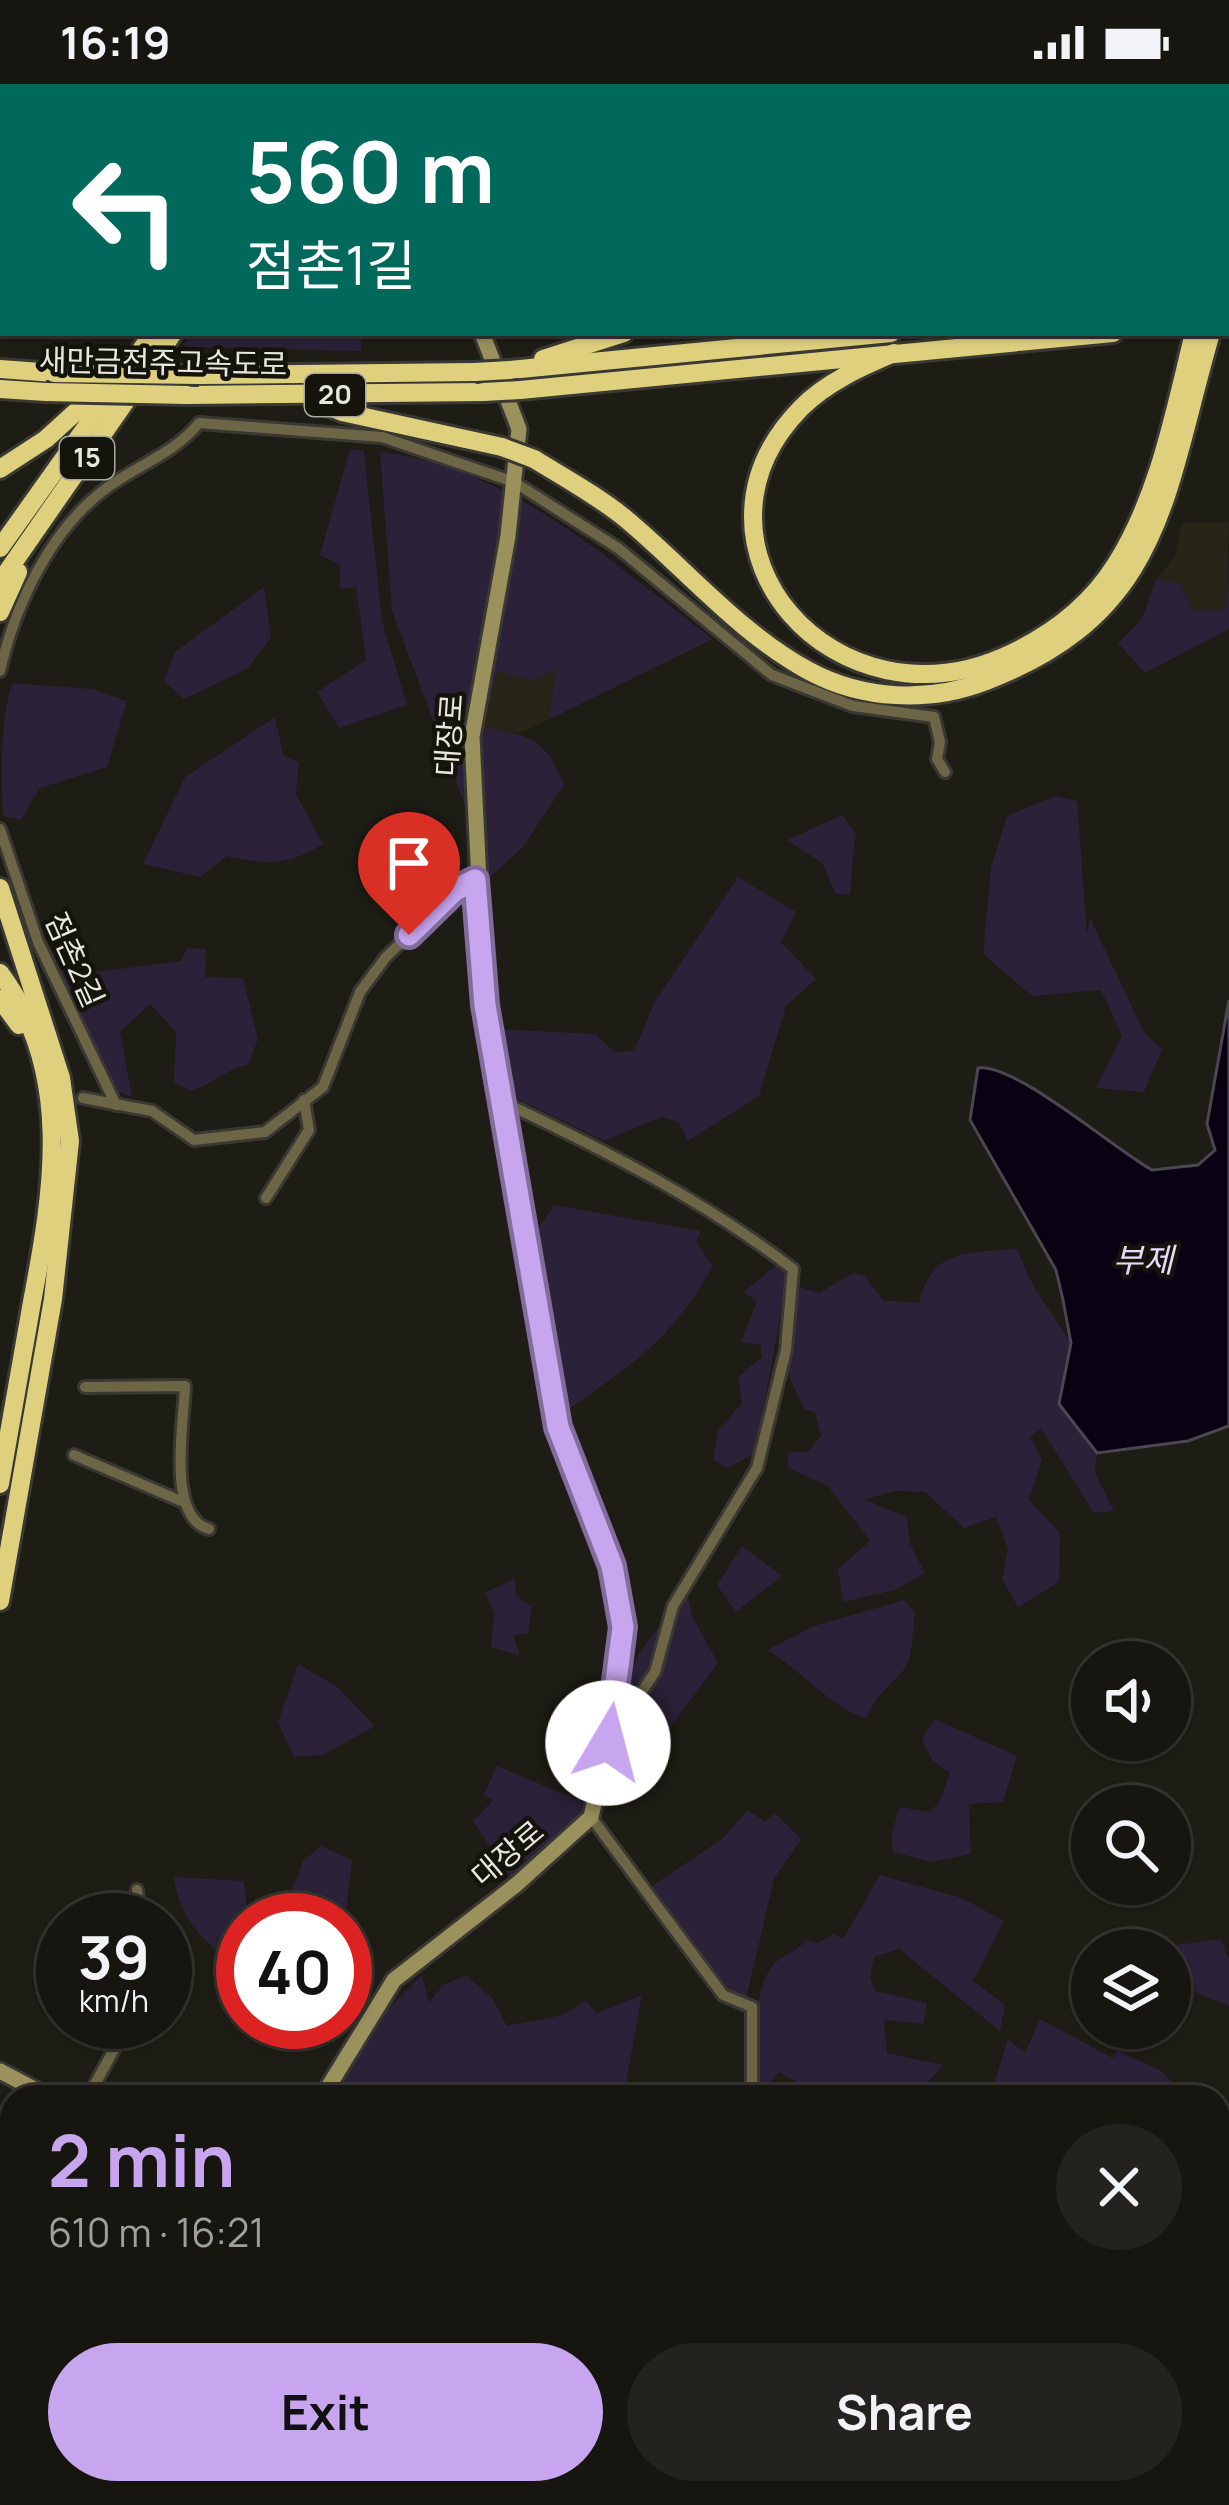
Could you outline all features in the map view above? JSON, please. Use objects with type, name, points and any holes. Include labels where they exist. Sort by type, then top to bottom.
[{"type":"highway","name":"15","points":[[0,582],[171,336]]},
{"type":"highway","points":[[510,370],[615,336]]},
{"type":"highway","name":"새만금전주고속도로","points":[[0,369],[199,375],[476,372],[1047,336]]},
{"type":"highway","points":[[893,343],[800,409],[776,443],[762,476],[758,540],[776,594],[815,641],[851,663],[924,676],[1000,659],[1039,640],[1090,598],[1114,567],[1142,514],[1193,336]]},
{"type":"highway","points":[[303,396],[342,412],[502,447],[534,459],[621,515],[736,619],[810,671],[878,692],[944,694],[1015,670],[1060,646],[1107,607],[1129,578],[1161,516],[1210,336]]},
{"type":"highway","name":"15","points":[[0,548],[148,339]]},
{"type":"highway","points":[[0,469],[70,419],[148,339]]},
{"type":"highway","name":"새만금전주고속도로","points":[[0,389],[303,396],[484,392],[893,343]]},
{"type":"highway","points":[[0,612],[53,506]]},
{"type":"highway","points":[[0,888],[67,1112],[69,1178],[0,1601]]},
{"type":"highway","points":[[0,958],[52,1050]]},
{"type":"highway","points":[[0,974],[35,1037],[51,1108],[51,1200],[0,1484]]},
{"type":"highway","points":[[0,999],[21,1029],[51,1108]]},
{"type":"street","name":"대장로","points":[[329,2085],[394,1980],[517,1884],[590,1817],[608,1743],[623,1627],[612,1566],[558,1427],[485,1005],[475,880],[472,737],[519,429],[483,336]]},
{"type":"street","points":[[0,671],[20,605],[84,508],[113,484],[185,441],[199,423],[382,437],[514,482],[618,548],[772,675],[853,706],[934,717],[940,742],[937,759],[945,772]]},
{"type":"street","name":"점촌2길","points":[[0,829],[38,942],[116,1105]]},
{"type":"street","points":[[83,1098],[152,1111],[194,1140],[265,1132],[323,1088],[360,992],[386,958],[455,890],[475,880]]},
{"type":"street","points":[[266,1198],[309,1130],[304,1100]]},
{"type":"street","points":[[503,1102],[655,1174],[724,1216],[793,1269],[786,1350],[758,1468],[673,1606],[655,1672],[608,1743]]},
{"type":"street","points":[[85,1387],[185,1387],[181,1501]]},
{"type":"street","points":[[74,1455],[181,1501],[200,1526],[209,1528]]},
{"type":"street","points":[[590,1817],[723,1995],[752,2007],[754,2085]]},
{"type":"street","points":[[95,2085],[114,2049]]},
{"type":"street","points":[[0,2071],[27,2085]]},
{"type":"shaded area","points":[[190,336],[361,336],[361,351],[183,347]]},
{"type":"shaded area","points":[[350,449],[364,451],[382,621],[407,705],[339,728],[317,692],[366,660],[356,587],[339,589],[340,565],[320,555]]},
{"type":"shaded area","points":[[380,452],[473,476],[516,497],[598,550],[713,639],[548,720],[557,668],[532,681],[497,671],[482,737],[485,728],[535,742],[551,758],[564,785],[523,847],[486,881],[488,867],[392,611]]},
{"type":"shaded area","points":[[1229,522],[1226,609],[1193,610],[1180,584],[1156,580],[1175,556],[1182,523]]},
{"type":"shaded area","points":[[1229,557],[1229,629],[1145,673],[1118,643],[1142,619],[1156,580],[1180,583],[1193,610],[1226,609]]},
{"type":"shaded area","points":[[264,587],[271,637],[247,669],[184,699],[164,681],[175,652]]},
{"type":"shaded area","points":[[558,667],[548,720],[520,733],[481,729],[497,670]]},
{"type":"shaded area","points":[[12,683],[93,689],[127,701],[107,767],[40,788],[21,820],[3,816],[3,731]]},
{"type":"shaded area","points":[[275,717],[283,755],[299,762],[296,794],[323,844],[277,862],[227,856],[200,877],[143,864],[185,777]]},
{"type":"shaded area","points":[[1056,796],[1077,801],[1087,935],[1090,918],[1144,1032],[1162,1049],[1144,1092],[1096,1088],[1122,1035],[1101,990],[1032,996],[983,954],[991,867],[1007,816]]},
{"type":"shaded area","points":[[842,815],[855,833],[850,895],[836,894],[822,863],[787,840]]},
{"type":"shaded area","points":[[738,877],[796,912],[781,942],[816,979],[786,1006],[759,1096],[688,1141],[678,1122],[662,1117],[604,1141],[514,1097],[500,1029],[595,1034],[615,1052],[634,1051],[654,1003]]},
{"type":"shaded area","points":[[187,948],[206,949],[205,977],[243,978],[258,1039],[248,1065],[191,1091],[174,1082],[176,1032],[150,1004],[120,1032],[132,1097],[116,1091],[52,952],[88,973],[181,961]]},
{"type":"shaded area","points":[[554,1205],[701,1231],[696,1242],[713,1266],[683,1312],[651,1347],[569,1409],[561,1397],[534,1235]]},
{"type":"shaded area","points":[[1016,1248],[1034,1287],[1071,1343],[1059,1404],[1097,1453],[1095,1472],[1114,1511],[1094,1513],[1041,1428],[1030,1437],[1042,1460],[1029,1500],[1060,1533],[1059,1582],[1018,1607],[1002,1579],[1008,1549],[996,1517],[964,1528],[925,1492],[894,1491],[864,1500],[907,1517],[910,1544],[925,1573],[895,1590],[843,1602],[838,1569],[870,1541],[828,1486],[788,1468],[788,1453],[809,1451],[821,1436],[815,1412],[805,1410],[788,1374],[799,1287],[819,1293],[853,1273],[865,1276],[883,1300],[919,1303],[933,1271],[943,1262],[968,1253]]},
{"type":"shaded area","points":[[776,1265],[788,1275],[755,1453],[728,1468],[713,1460],[718,1431],[742,1403],[738,1377],[762,1357],[760,1345],[741,1342],[757,1302],[744,1292]]},
{"type":"shaded area","points":[[742,1546],[782,1576],[736,1612],[717,1585]]},
{"type":"shaded area","points":[[515,1579],[516,1595],[532,1607],[528,1633],[514,1636],[520,1656],[491,1647],[494,1613],[485,1592]]},
{"type":"shaded area","points":[[687,1592],[692,1616],[718,1663],[655,1748],[627,1740],[620,1719],[625,1680]]},
{"type":"shaded area","points":[[904,1600],[915,1613],[909,1660],[866,1719],[839,1705],[767,1650],[814,1626]]},
{"type":"shaded area","points":[[298,1664],[336,1686],[375,1726],[323,1755],[294,1757],[278,1722]]},
{"type":"shaded area","points":[[935,1719],[1017,1756],[1003,1802],[969,1804],[971,1854],[933,1862],[893,1852],[891,1834],[900,1807],[929,1812],[939,1803],[950,1773],[933,1761],[922,1739]]},
{"type":"shaded area","points":[[497,1766],[583,1802],[581,1816],[510,1878],[473,1821],[493,1800],[484,1795]]},
{"type":"shaded area","points":[[748,1810],[765,1822],[775,1813],[801,1839],[774,1879],[746,1999],[717,1984],[652,1886],[722,1839]]},
{"type":"shaded area","points":[[321,1846],[352,1860],[348,1893],[291,1893],[303,1861]]},
{"type":"shaded area","points":[[880,1875],[962,1898],[1004,1921],[973,1981],[1005,2005],[1000,2031],[899,1949],[874,1957],[870,1978],[875,1991],[927,2003],[924,2024],[884,2020],[887,2053],[943,2065],[926,2085],[802,2085],[779,2072],[768,2085],[761,2085],[755,2063],[755,2025],[768,1972],[806,1940],[818,1943],[834,1934],[843,1939]]},
{"type":"shaded area","points":[[174,1877],[244,1881],[245,1893],[216,1893],[216,1949],[192,1924],[192,1893],[177,1892]]},
{"type":"shaded area","points":[[1221,1939],[1229,1960],[1229,2006],[1191,1990],[1191,1943]]},
{"type":"shaded area","points":[[422,1975],[429,2003],[443,1985],[466,1975],[493,1999],[507,2026],[563,2015],[586,2000],[596,2013],[642,1995],[626,2085],[336,2085],[359,2049],[372,2049],[372,2028]]},
{"type":"shaded area","points":[[1040,2019],[1071,2036],[1071,2049],[1096,2049],[1113,2058],[1117,2050],[1161,2071],[1176,2085],[994,2085],[1008,2039],[1025,2053]]},
{"type":"water","name":"부제","points":[[1229,1000],[1229,1426],[1188,1441],[1097,1453],[1059,1404],[1071,1343],[1056,1270],[970,1120],[978,1068],[1015,1078],[1039,1092],[1152,1170],[1198,1165],[1215,1150],[1207,1124]]},
{"type":"route","points":[[409,935],[455,890],[475,880],[485,1005],[558,1427],[612,1566],[623,1627],[608,1743]]}]
